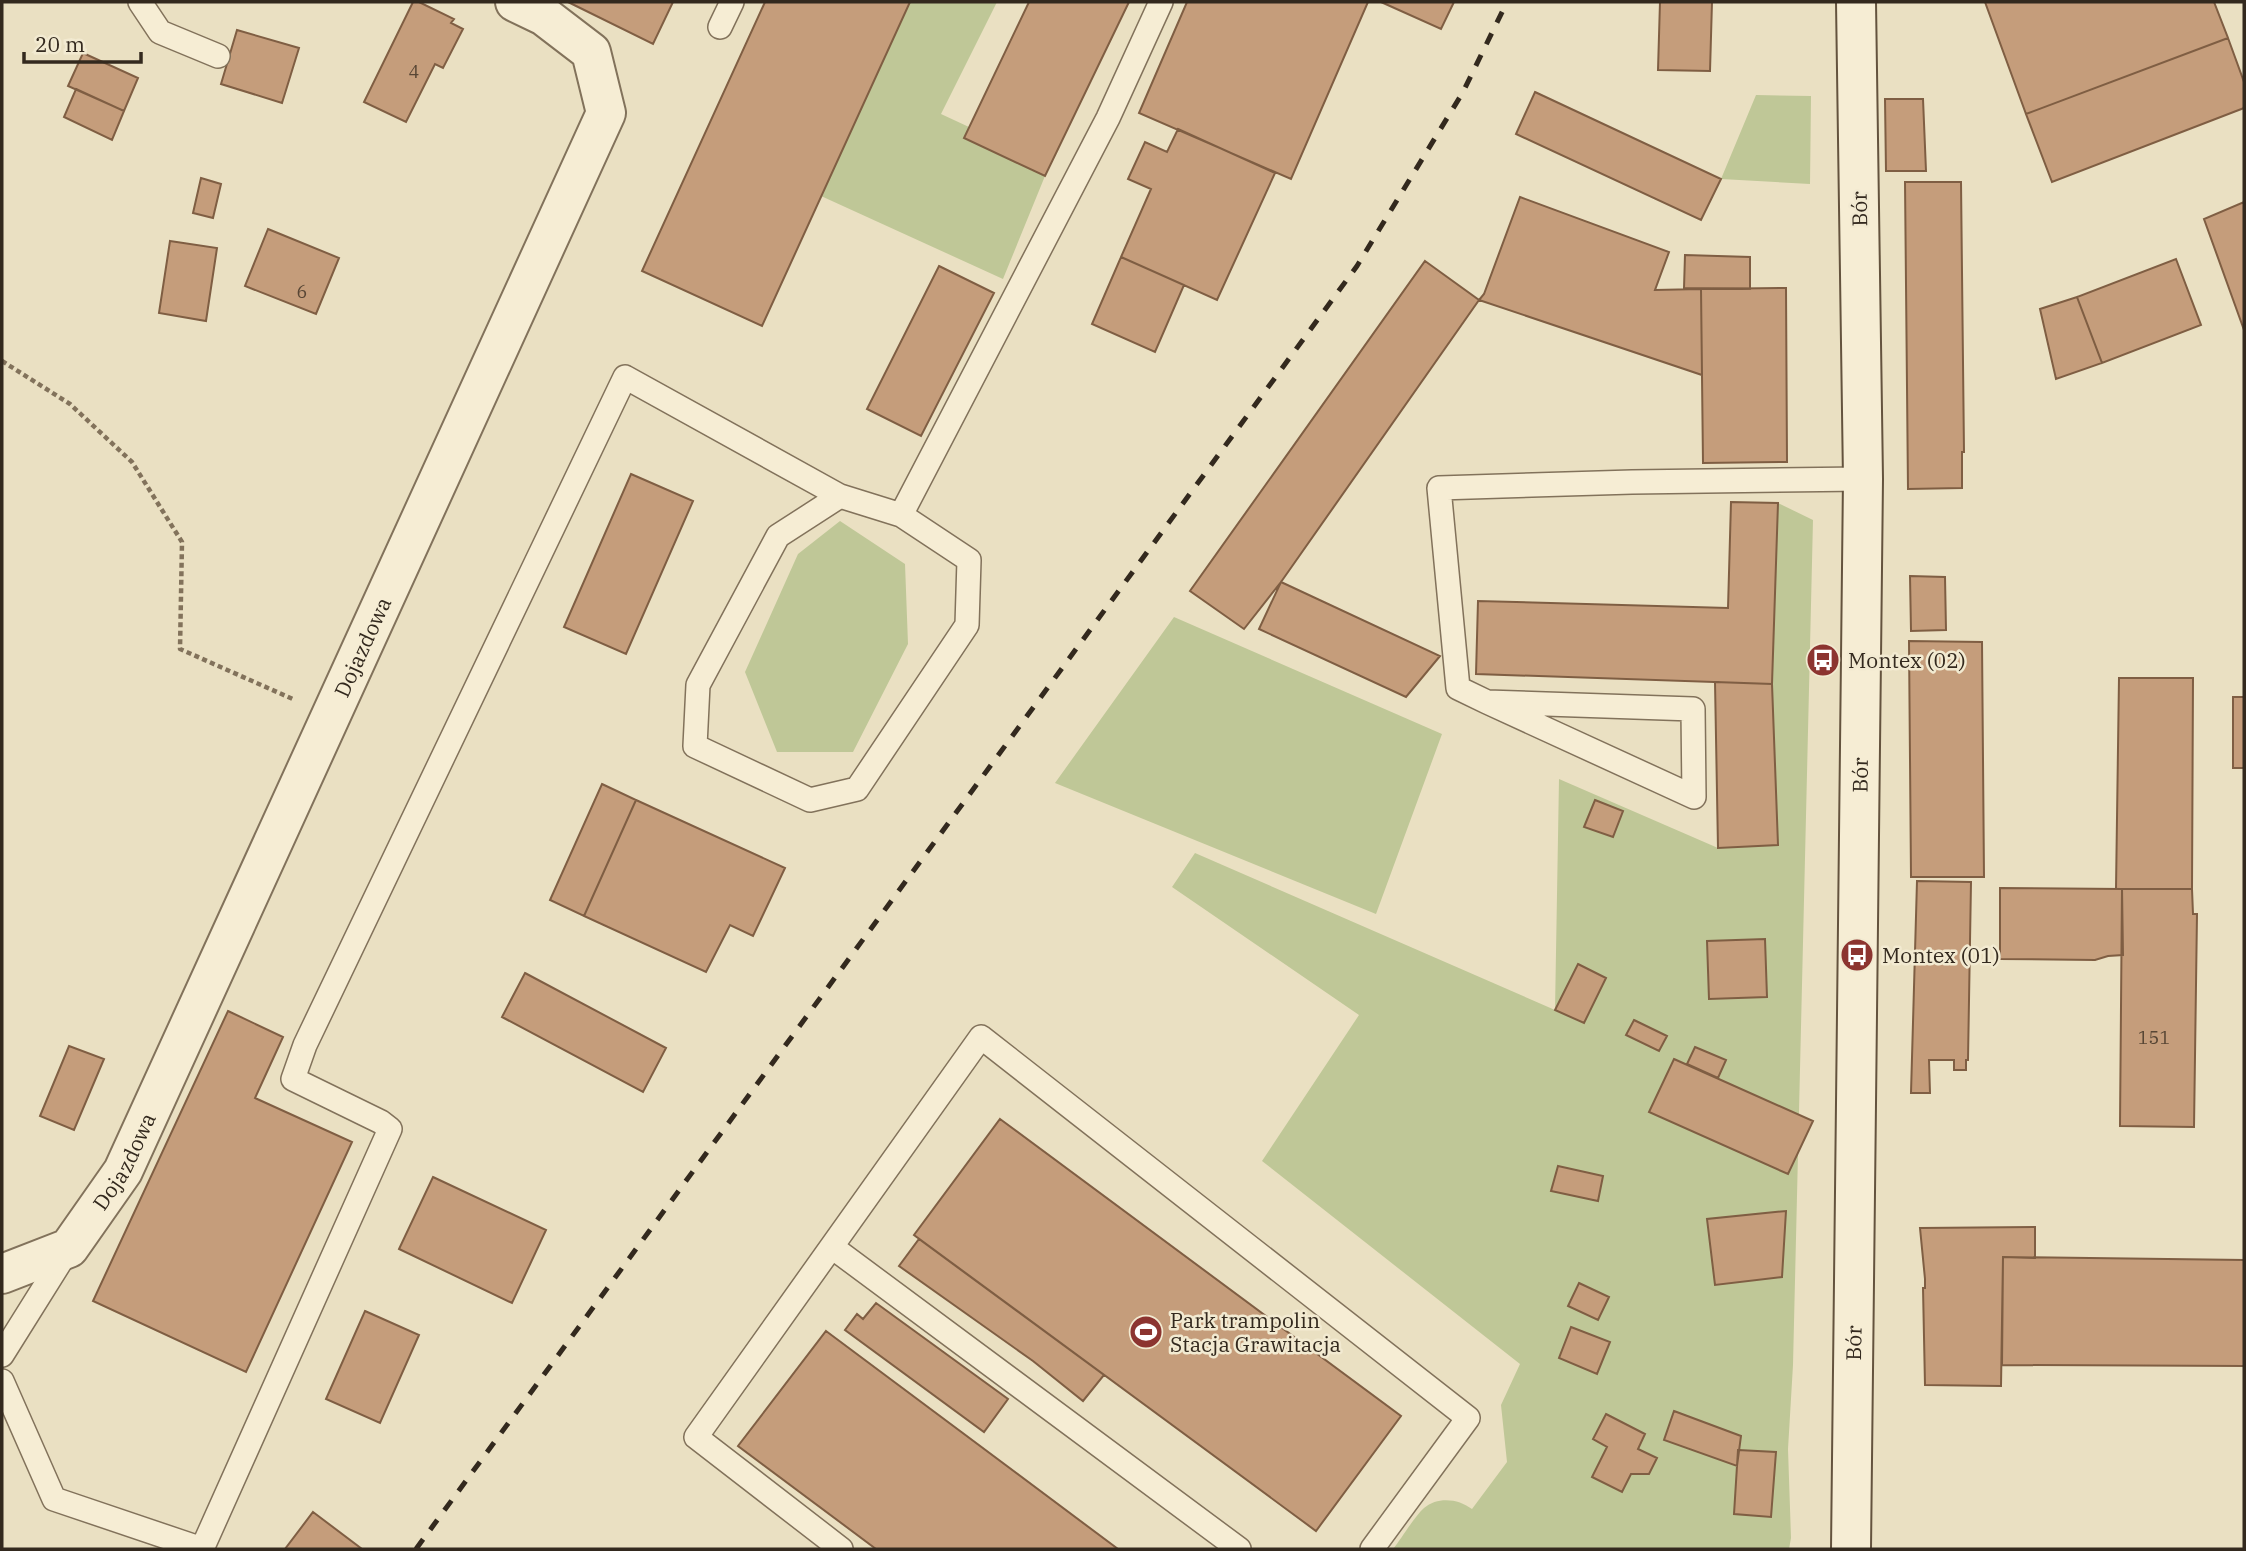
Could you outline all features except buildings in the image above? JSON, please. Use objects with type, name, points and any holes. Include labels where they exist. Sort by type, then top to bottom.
[{"type":"street","name":"Dojazdowa","points":[[69,1248],[124,1171],[606,113],[591,52],[544,16],[515,2]]},
{"type":"street","name":"Bór","points":[[1851,1549],[1863,479],[1856,2]]},
{"type":"street","points":[[2,1274],[69,1248]]},
{"type":"lane","points":[[140,2],[160,32],[218,57]]},
{"type":"lane","points":[[720,27],[732,2]]},
{"type":"lane","points":[[901,515],[1108,118],[1161,2]]},
{"type":"lane","points":[[2,1381],[54,1499],[202,1549],[390,1129],[293,1079],[301,1056],[625,377],[840,496],[901,515],[969,560],[967,625],[857,789],[810,800],[695,746],[698,685],[778,536],[840,496]]},
{"type":"lane","points":[[1488,702],[1692,709],[1694,797],[1488,702],[1458,688],[1439,488],[1863,479]]},
{"type":"lane","points":[[841,1549],[696,1437],[981,1037],[1468,1418],[1372,1549]]},
{"type":"lane","points":[[832,1247],[1239,1549]]},
{"type":"lane","points":[[2,1355],[69,1248]]},
{"type":"path","points":[[2,360],[70,404],[132,462],[182,542],[180,649],[331,716]]},
{"type":"green space","points":[[910,2],[997,2],[941,114],[969,127],[964,138],[1045,176],[1003,279],[821,196]]},
{"type":"green space","points":[[1756,95],[1811,96],[1810,184],[1721,179]]},
{"type":"green space","points":[[1778,503],[1813,520],[1793,1365],[1788,1449],[1791,1538],[1789,1549],[1393,1549],[1416,1517],[1430,1504],[1448,1500],[1472,1509],[1507,1462],[1501,1405],[1520,1364],[1262,1161],[1359,1015],[1172,887],[1195,853],[1555,1010],[1559,779],[1718,848],[1778,844],[1772,684]]},
{"type":"green space","points":[[840,521],[905,564],[908,644],[853,752],[777,752],[745,672],[798,554]]},
{"type":"green space","points":[[1174,617],[1442,734],[1376,914],[1055,783]]},
{"type":"railway","points":[[416,1549],[1357,266],[1463,92],[1507,2]]},
{"type":"place","name":"Montex (02)","points":[[1823,660]]},
{"type":"place","name":"Montex (01)","points":[[1857,955]]},
{"type":"place","name":"Park trampolin Stacja Grawitacja","points":[[1146,1332]]}]
